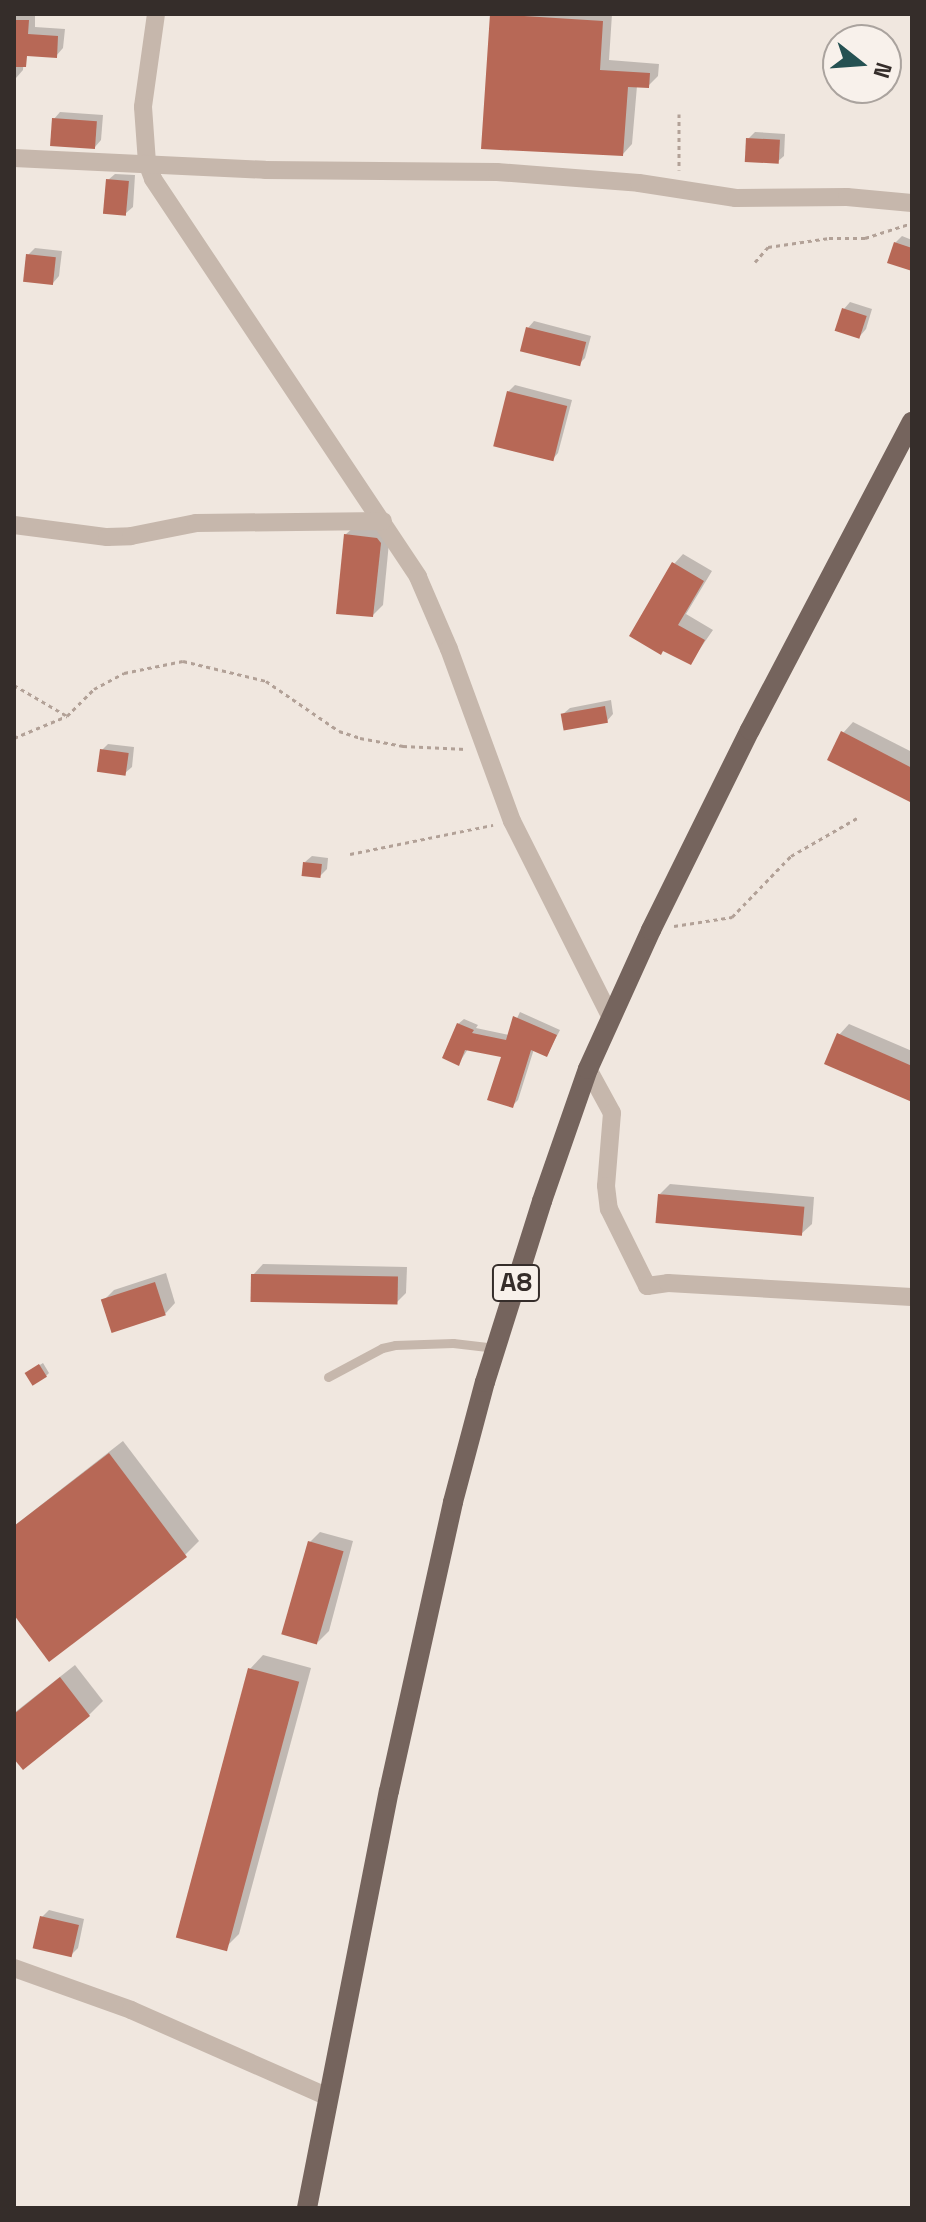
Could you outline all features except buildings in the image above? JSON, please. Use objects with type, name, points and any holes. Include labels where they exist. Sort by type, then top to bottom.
[{"type":"main road","name":"A8","points":[[307,2208],[389,1791],[453,1502],[496,1348],[588,1069],[651,930],[750,730],[912,422]]},
{"type":"street","points":[[156,14],[143,107],[147,163],[177,216],[418,577],[512,821],[611,1018]]},
{"type":"street","points":[[14,158],[265,170],[497,172],[639,183],[736,198],[847,197],[912,203]]},
{"type":"street","points":[[14,525],[107,537],[131,536],[196,523],[383,521]]},
{"type":"street","points":[[588,1069],[612,1113],[606,1186],[609,1209],[647,1286],[668,1283],[912,1297]]},
{"type":"street","points":[[14,1968],[131,2010],[328,2097]]},
{"type":"lane","points":[[328,1377],[382,1348],[395,1345],[453,1343],[496,1348]]},
{"type":"path","points":[[679,114],[679,189]]},
{"type":"path","points":[[755,262],[768,247],[829,238],[865,238],[912,223]]},
{"type":"path","points":[[14,738],[67,716],[94,689],[124,673],[183,661],[266,681],[339,731],[360,738],[403,746],[486,750]]},
{"type":"path","points":[[14,685],[67,716]]},
{"type":"path","points":[[651,930],[732,917],[791,856],[857,818]]},
{"type":"path","points":[[350,854],[512,821]]}]
